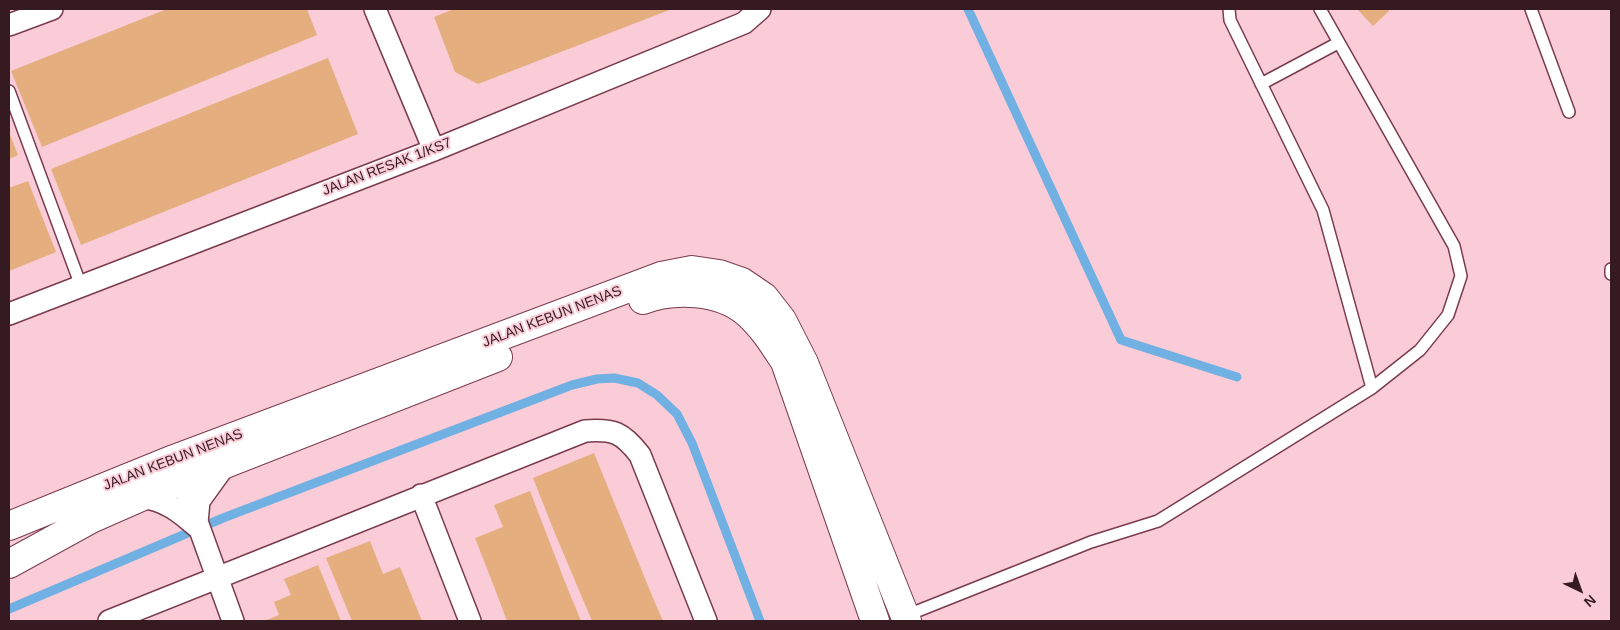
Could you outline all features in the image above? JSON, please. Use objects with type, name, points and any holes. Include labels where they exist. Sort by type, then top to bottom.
[{"type":"street","points":[[9,25],[52,9]]},
{"type":"street","points":[[375,9],[434,150]]},
{"type":"street","name":"JALAN RESAK 1/KS7","points":[[9,314],[434,150],[744,22],[760,9]]},
{"type":"street","name":"JALAN KEBUN NENAS","points":[[9,526],[178,470],[660,276],[692,270],[719,274],[742,282],[764,297],[782,320],[804,364],[906,619]]},
{"type":"street","name":"JALAN KEBUN NENAS","points":[[9,564],[91,519],[141,497],[178,470],[225,465],[654,296],[679,292],[704,295],[728,301],[746,313],[772,341],[785,362],[871,609]]},
{"type":"street","points":[[109,621],[585,431],[602,430],[616,432],[628,439],[640,455],[706,621]]},
{"type":"street","points":[[199,532],[198,500],[225,465]]},
{"type":"street","points":[[178,470],[233,621]]},
{"type":"street","points":[[421,495],[470,621]]},
{"type":"street","points":[[141,497],[158,500],[177,509],[199,532]]},
{"type":"street","points":[[871,609],[893,586]]},
{"type":"lane","points":[[1229,9],[1230,20],[1323,210],[1372,388]]},
{"type":"lane","points":[[906,619],[1091,542],[1158,521],[1372,388],[1420,350],[1448,315],[1461,276],[1454,246],[1320,9]]},
{"type":"lane","points":[[1531,9],[1569,112]]},
{"type":"lane","points":[[1261,84],[1338,43]]},
{"type":"lane","points":[[9,91],[81,286]]},
{"type":"lane","points":[[1611,269],[1611,274]]},
{"type":"building","points":[[167,9],[307,9],[317,35],[42,147],[11,71]]},
{"type":"building","points":[[454,9],[672,9],[478,84],[455,72],[434,17]]},
{"type":"building","points":[[1357,9],[1388,9],[1389,11],[1373,26]]},
{"type":"building","points":[[328,58],[358,134],[81,245],[51,169]]},
{"type":"building","points":[[9,132],[18,155],[9,159]]},
{"type":"building","points":[[28,181],[56,252],[9,271],[9,188]]},
{"type":"building","points":[[594,453],[663,621],[592,621],[554,531],[533,478]]},
{"type":"building","points":[[530,491],[581,621],[507,621],[475,538],[503,527],[494,505]]},
{"type":"building","points":[[370,541],[383,574],[400,567],[422,621],[352,621],[326,558]]},
{"type":"building","points":[[318,565],[341,621],[264,621],[279,615],[274,602],[291,595],[284,579]]},
{"type":"waterway","points":[[968,9],[1121,340],[1237,377]]},
{"type":"waterway","points":[[9,609],[223,518],[572,385],[597,379],[614,378],[638,383],[657,395],[677,414],[692,443],[760,621]]}]
